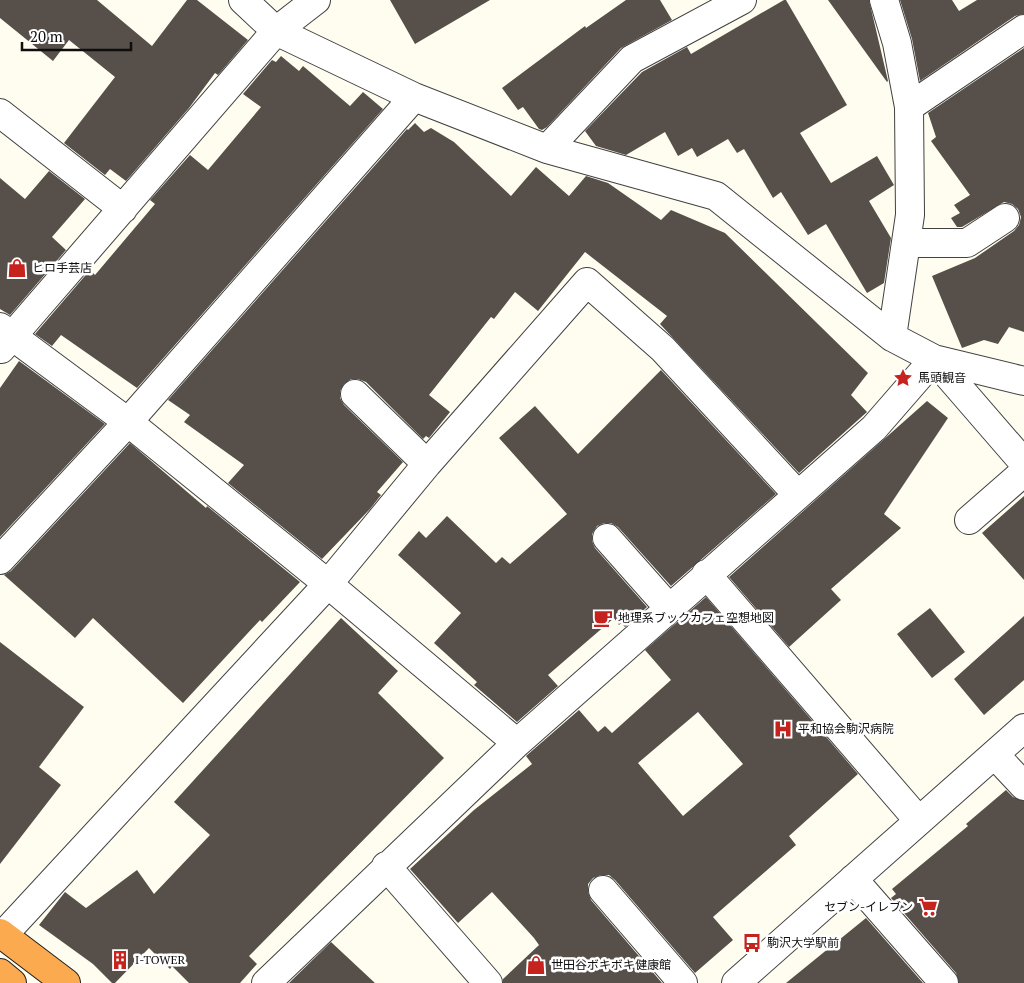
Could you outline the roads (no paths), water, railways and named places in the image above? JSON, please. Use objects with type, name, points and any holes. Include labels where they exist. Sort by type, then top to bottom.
[{"type":"highway","points":[[2,934],[66,983]]},
{"type":"highway","points":[[0,973],[12,983]]},
{"type":"street","points":[[243,0],[276,31],[414,97],[548,149],[716,196],[892,337],[934,359],[1024,380]]},
{"type":"street","points":[[316,0],[276,31],[124,209],[4,337],[128,422],[328,584],[517,743]]},
{"type":"street","points":[[548,149],[632,60],[742,0]]},
{"type":"street","points":[[884,0],[897,43],[909,107],[910,215],[892,337]]},
{"type":"street","points":[[909,107],[1024,29]]},
{"type":"street","points":[[0,560],[128,422],[414,97]]},
{"type":"street","points":[[0,113],[124,209]]},
{"type":"street","points":[[906,243],[967,243],[1005,218]]},
{"type":"street","points":[[2,934],[328,584],[427,464],[587,282],[664,349],[798,495]]},
{"type":"street","points":[[934,359],[1024,463]]},
{"type":"street","points":[[266,983],[386,866],[517,743],[706,574],[874,428],[934,359]]},
{"type":"street","points":[[355,394],[427,464]]},
{"type":"street","points":[[970,520],[1024,472]]},
{"type":"street","points":[[607,538],[669,608]]},
{"type":"street","points":[[706,574],[919,821]]},
{"type":"street","points":[[736,983],[1024,728]]},
{"type":"street","points":[[995,755],[1024,786]]},
{"type":"street","points":[[386,866],[488,983]]},
{"type":"street","points":[[853,879],[944,983]]},
{"type":"street","points":[[603,890],[683,983]]},
{"type":"place","name":"ヒロ手芸店","points":[[17,268]]},
{"type":"place","name":"馬頭観音","points":[[903,378]]},
{"type":"place","name":"地理系ブックカフェ空想地図","points":[[603,618]]},
{"type":"place","name":"平和協会駒沢病院","points":[[783,729]]},
{"type":"place","name":"セブン-イレブン","points":[[928,907]]},
{"type":"place","name":"駒沢大学駅前","points":[[752,943]]},
{"type":"place","name":"I-TOWER","points":[[120,960]]},
{"type":"place","name":"世田谷ボキボキ健康館","points":[[536,965]]}]
